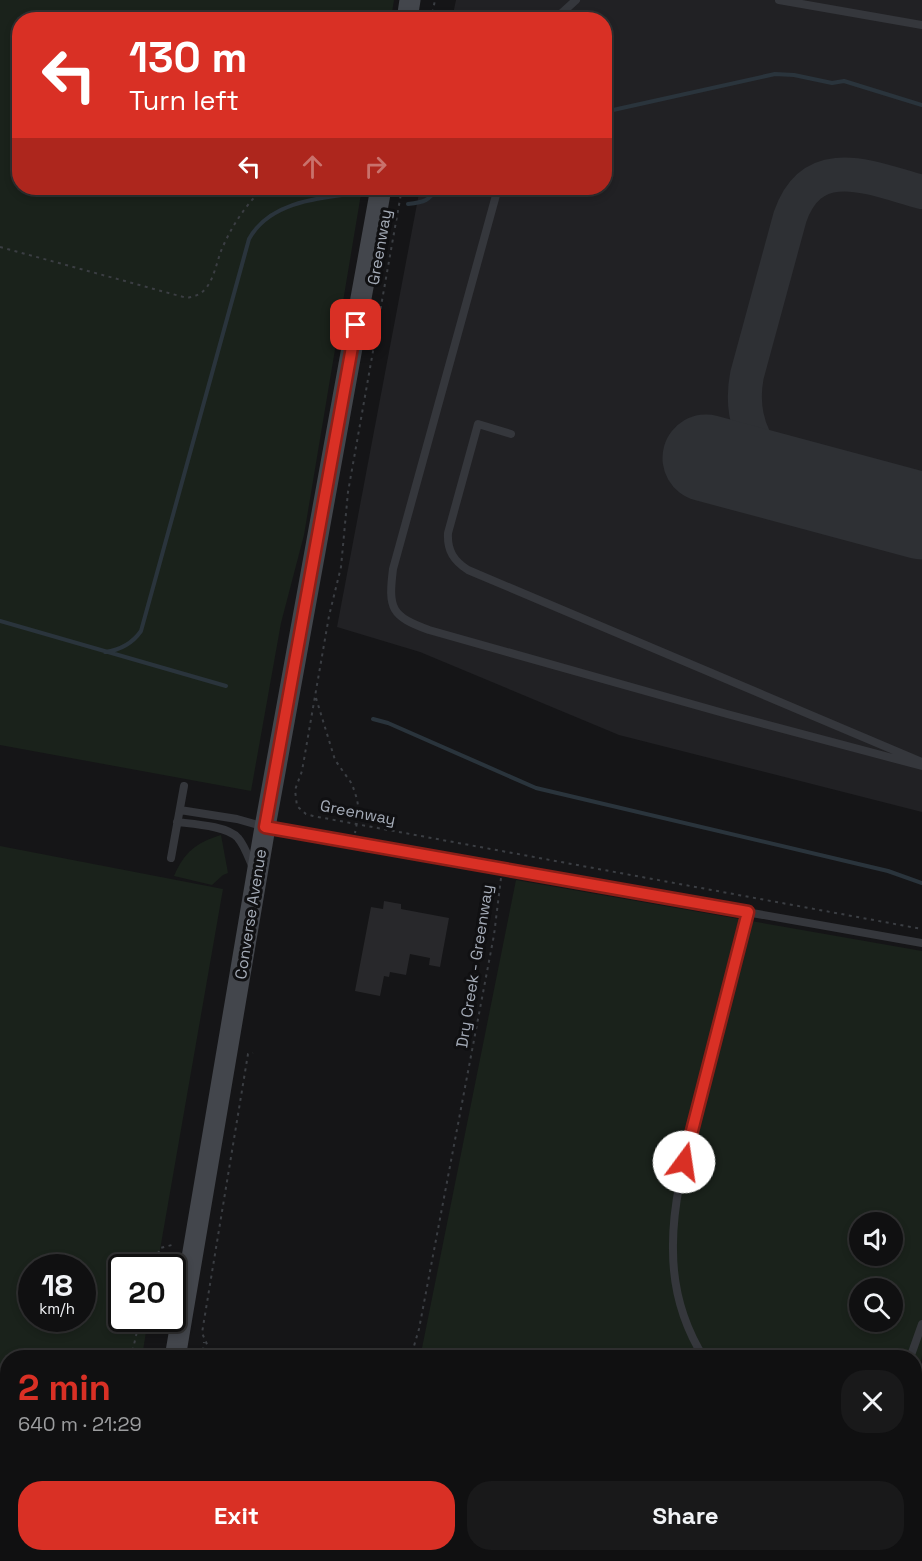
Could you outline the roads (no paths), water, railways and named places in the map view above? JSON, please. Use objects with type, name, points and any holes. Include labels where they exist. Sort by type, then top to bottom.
[{"type":"main road","name":"Converse Avenue","points":[[176,1350],[265,827],[380,195]]},
{"type":"lane","points":[[563,12],[576,0]]},
{"type":"lane","points":[[779,0],[922,25]]},
{"type":"lane","points":[[496,195],[393,569],[390,592],[391,603],[396,612],[412,624],[429,630],[804,735],[922,764]]},
{"type":"lane","points":[[511,434],[478,424],[448,533],[451,554],[458,564],[922,764]]},
{"type":"lane","points":[[171,858],[184,786]]},
{"type":"lane","points":[[180,810],[922,943]]},
{"type":"lane","points":[[177,822],[227,831],[237,836],[257,875]]},
{"type":"lane","points":[[699,1350],[680,1305],[672,1251],[675,1211],[684,1162],[748,912]]},
{"type":"lane","points":[[913,1350],[922,1324]]},
{"type":"waterway","points":[[612,110],[775,74],[794,75],[832,83],[844,81],[922,105]]},
{"type":"waterway","points":[[105,652],[125,646],[141,631],[249,239],[257,227],[280,210],[307,201],[344,195]]},
{"type":"waterway","points":[[408,204],[426,200],[432,195]]},
{"type":"waterway","points":[[0,621],[226,686]]},
{"type":"waterway","points":[[373,719],[388,723],[536,788],[888,871],[922,883]]}]
